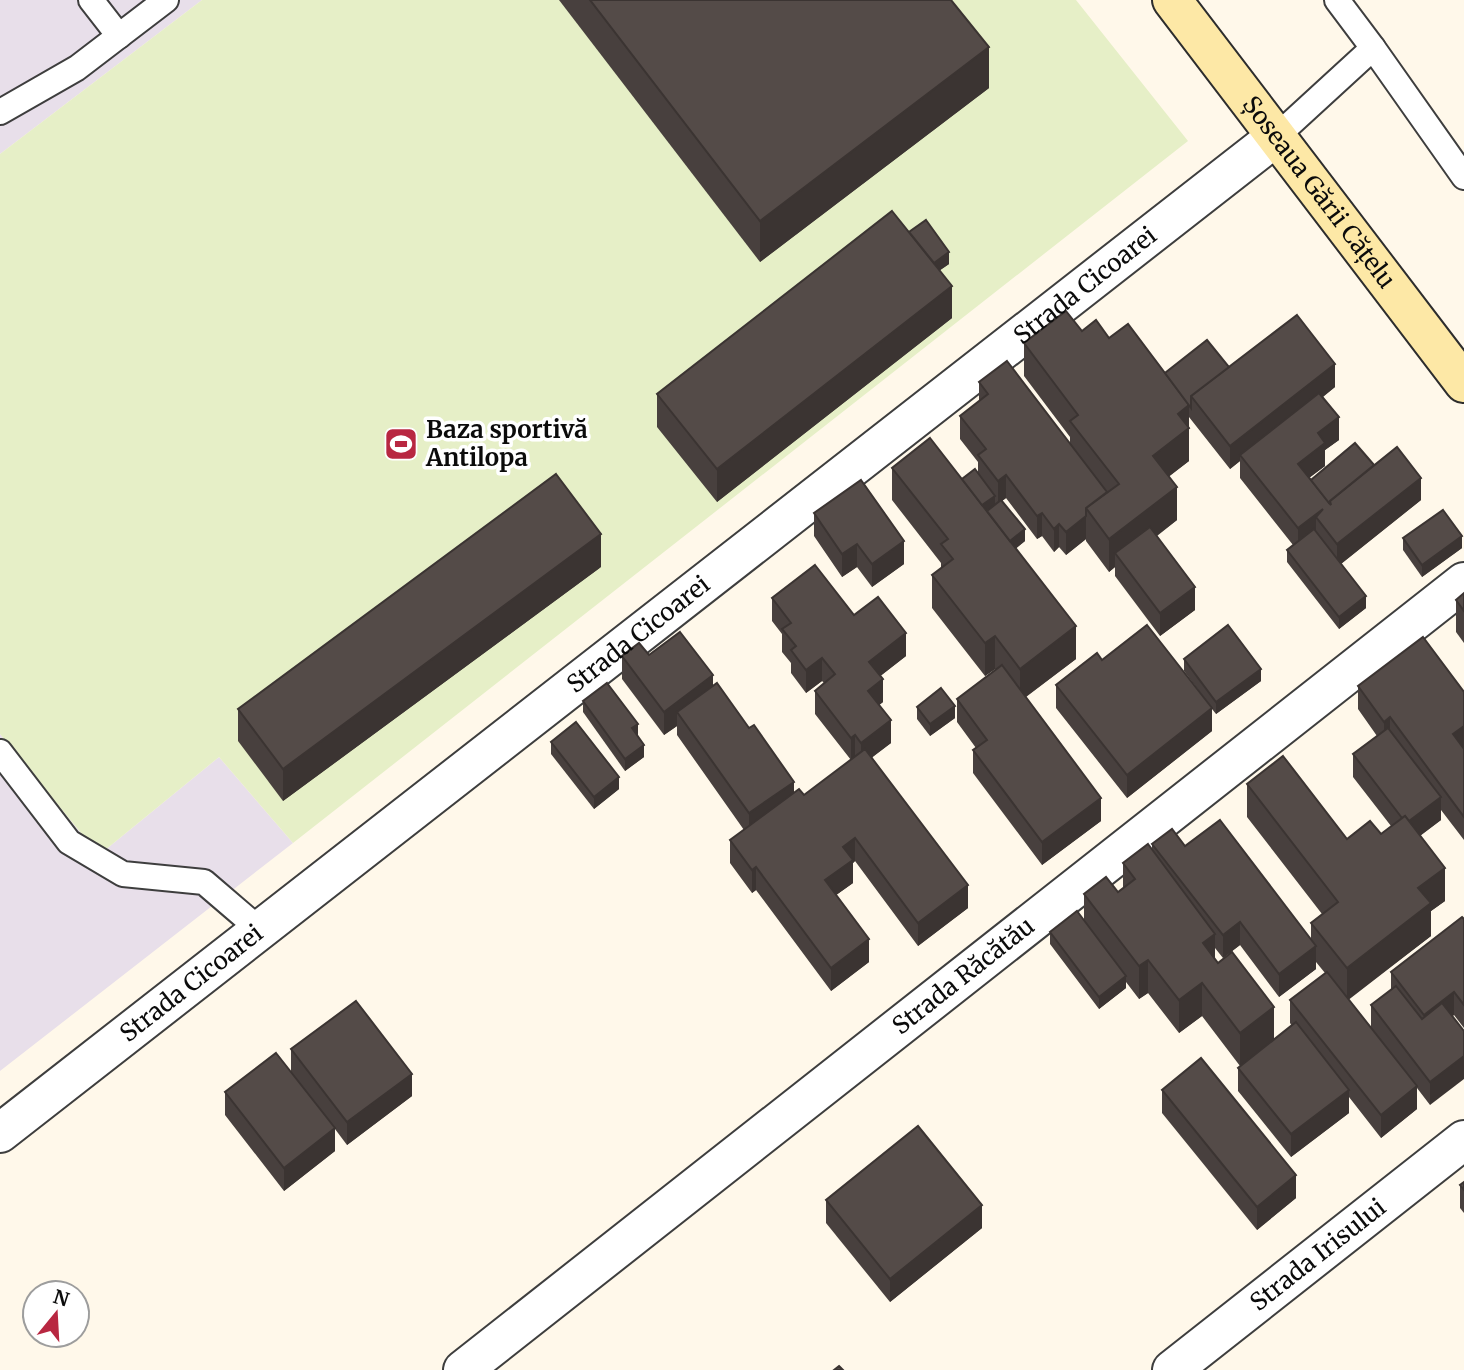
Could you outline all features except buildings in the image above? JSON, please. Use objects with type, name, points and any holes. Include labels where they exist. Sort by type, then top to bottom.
[{"type":"main road","name":"Șoseaua Gării Cățelu","points":[[1172,0],[1464,383]]},
{"type":"street","name":"Strada Cicoarei","points":[[0,1133],[1277,136]]},
{"type":"street","name":"Strada Răcătău","points":[[463,1370],[1464,582]]},
{"type":"street","name":"Strada Irisului","points":[[1172,1370],[1464,1140]]},
{"type":"lane","points":[[91,0],[119,36]]},
{"type":"lane","points":[[0,112],[77,68],[166,0]]},
{"type":"lane","points":[[1337,0],[1464,177]]},
{"type":"lane","points":[[1277,136],[1373,48]]},
{"type":"lane","points":[[0,752],[69,842],[123,874],[204,883],[260,930]]},
{"type":"shaded area","points":[[0,0],[202,0],[0,154]]},
{"type":"shaded area","points":[[0,734],[99,855],[219,757],[293,843],[0,1071]]},
{"type":"green space","name":"Baza sportivă Antilopa","points":[[202,0],[1076,0],[1188,141],[293,843],[219,757],[99,855],[0,734],[0,154]]},
{"type":"place","name":"Baza sportivă Antilopa","points":[[401,444]]}]
